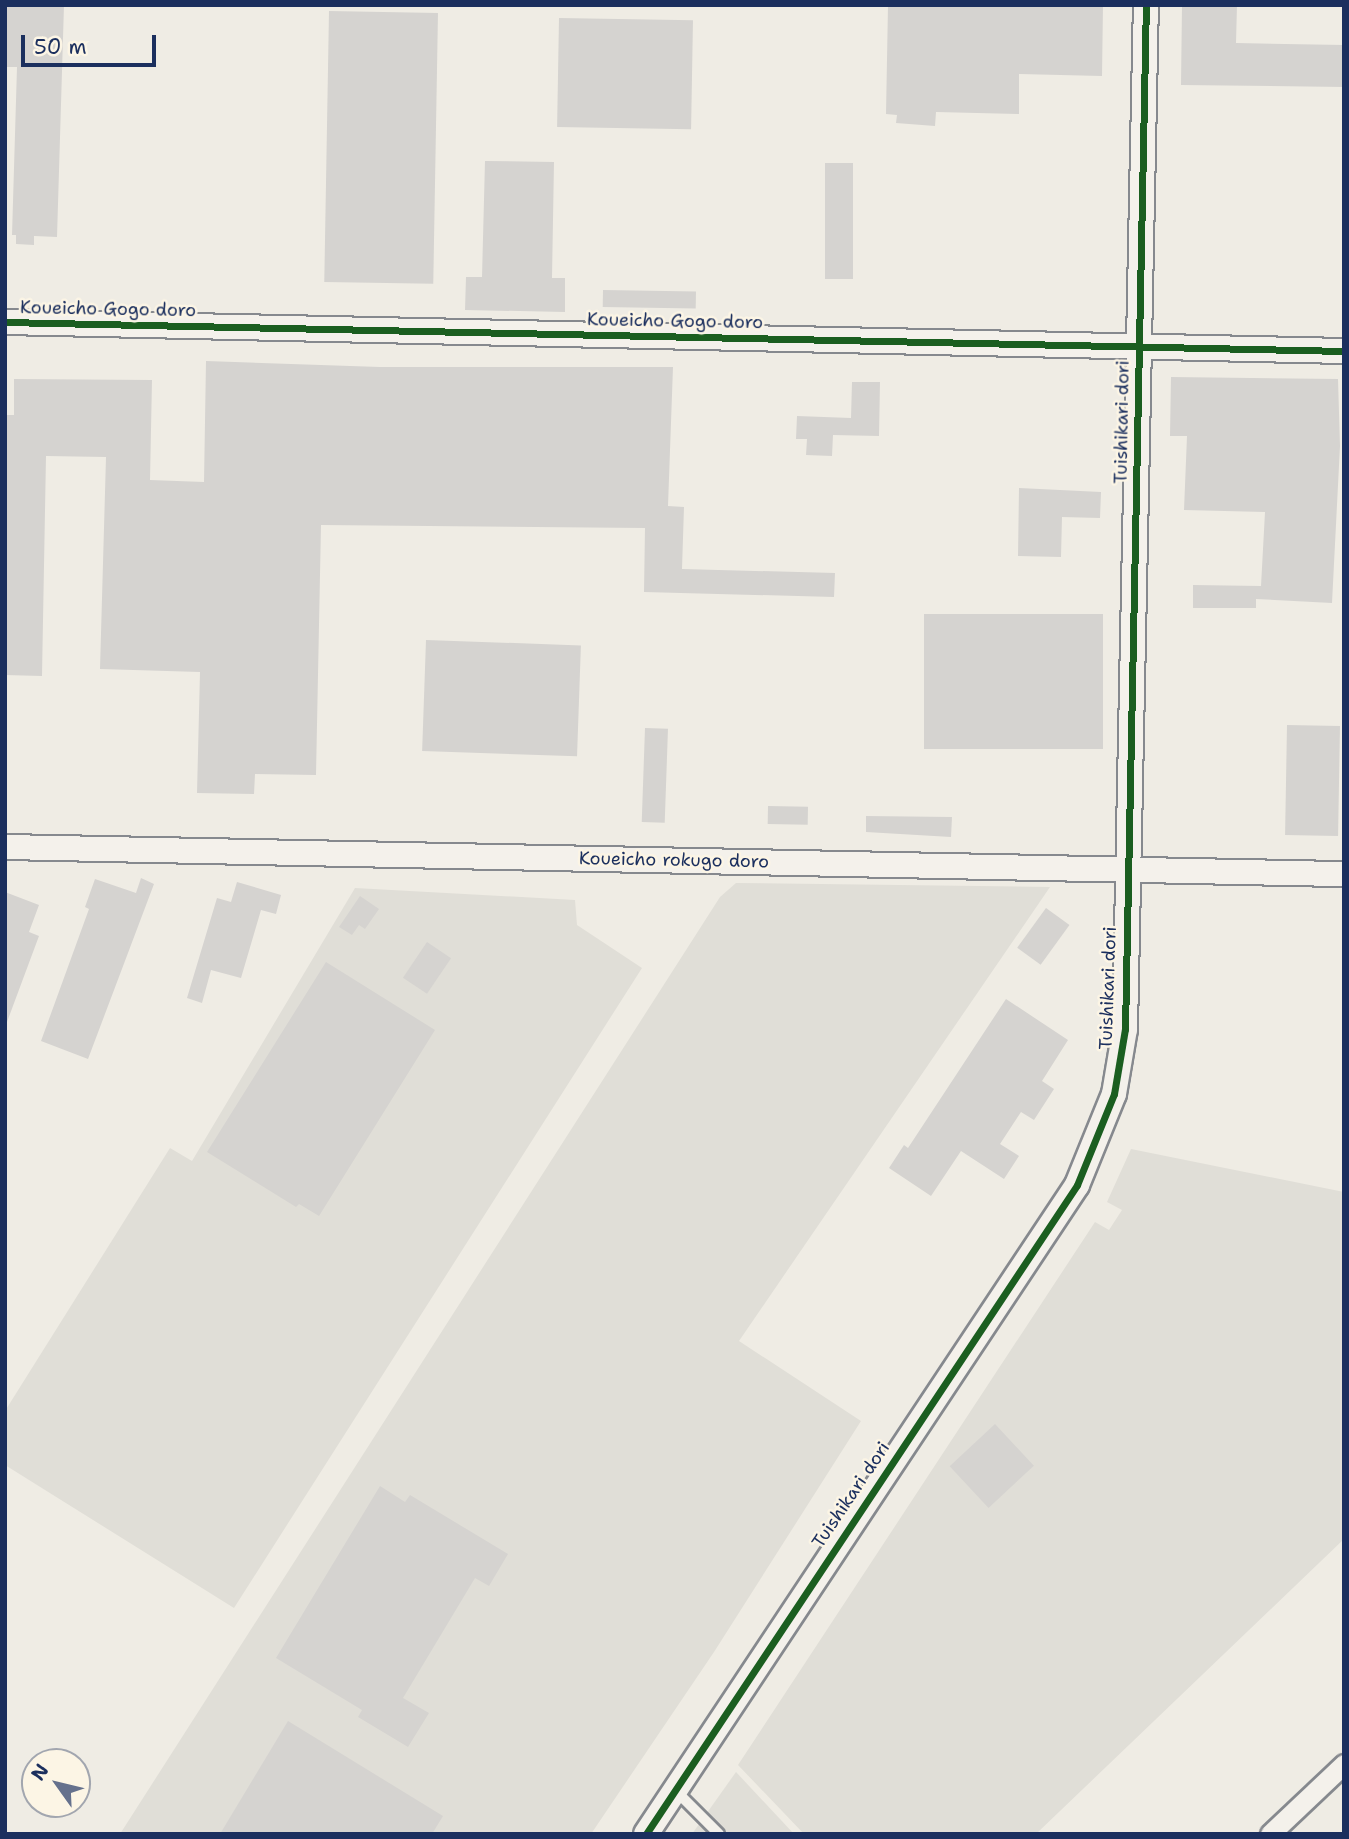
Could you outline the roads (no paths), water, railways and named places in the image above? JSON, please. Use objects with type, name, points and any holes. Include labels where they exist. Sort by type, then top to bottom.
[{"type":"street","name":"Tuishikari dori","points":[[646,1834],[1092,1157],[1121,1063],[1128,869],[1146,5]]},
{"type":"street","name":"Koueicho Gogo doro","points":[[5,322],[1344,351]]},
{"type":"street","name":"Koueicho rokugo doro","points":[[5,847],[1344,874]]},
{"type":"street","points":[[1270,1834],[1344,1764]]},
{"type":"lane","points":[[675,1790],[719,1834]]}]
